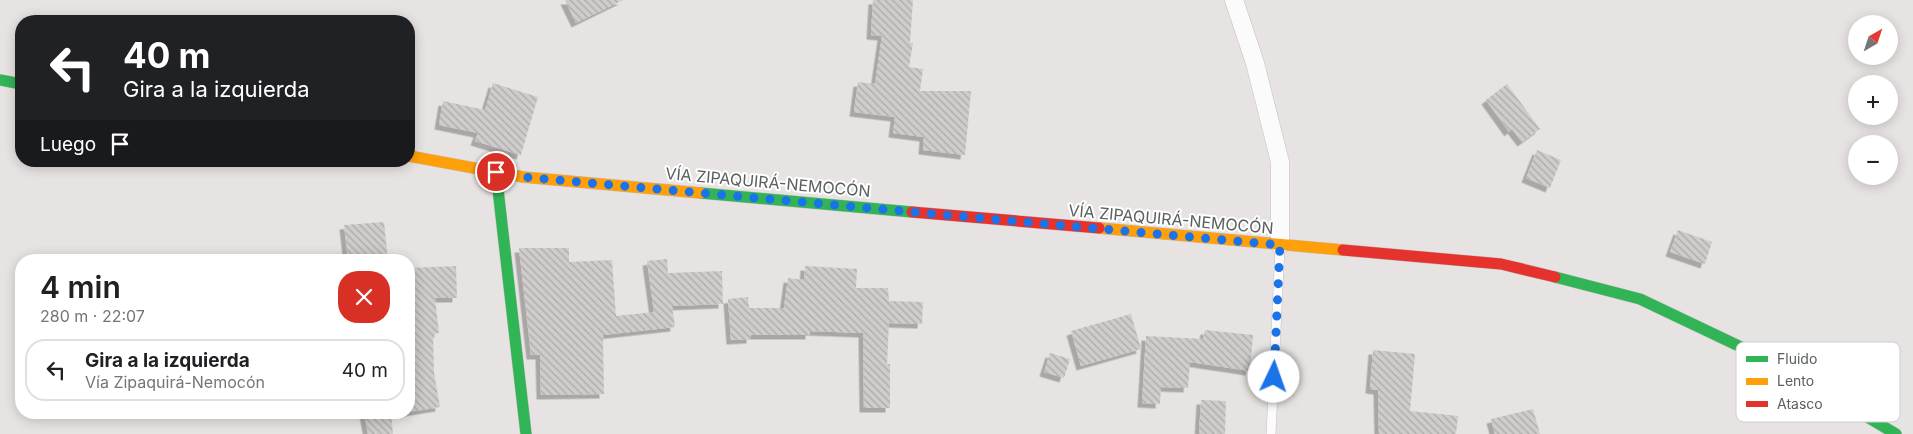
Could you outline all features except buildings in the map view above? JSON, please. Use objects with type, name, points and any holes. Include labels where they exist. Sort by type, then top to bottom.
[{"type":"main road","points":[[0,80],[15,83]]},
{"type":"main road","name":"VÍA ZIPAQUIRÁ-NEMOCÓN","points":[[415,157],[523,177],[1501,264],[1640,299],[1736,345]]},
{"type":"main road","points":[[496,172],[526,434]]},
{"type":"main road","name":"VÍA ZIPAQUIRÁ-NEMOCÓN","points":[[1876,422],[1896,434]]},
{"type":"street","points":[[1234,0],[1255,63],[1280,162],[1280,245]]},
{"type":"lane","points":[[1271,434],[1280,245]]},
{"type":"traffic: fast","points":[[0,80],[15,83]]},
{"type":"traffic: fast","points":[[496,172],[526,434]]},
{"type":"traffic: fast","points":[[701,193],[912,212]]},
{"type":"traffic: fast","points":[[1555,277],[1640,299],[1736,345]]},
{"type":"traffic: fast","points":[[1876,422],[1896,434]]},
{"type":"traffic: slow","points":[[415,157],[523,177],[701,193]]},
{"type":"traffic: slow","points":[[1099,228],[1343,250]]},
{"type":"traffic: jam","points":[[912,212],[1099,228]]},
{"type":"traffic: jam","points":[[1343,250],[1501,264],[1555,277]]},
{"type":"route","points":[[496,172],[523,177],[1280,245],[1274,377]]}]
